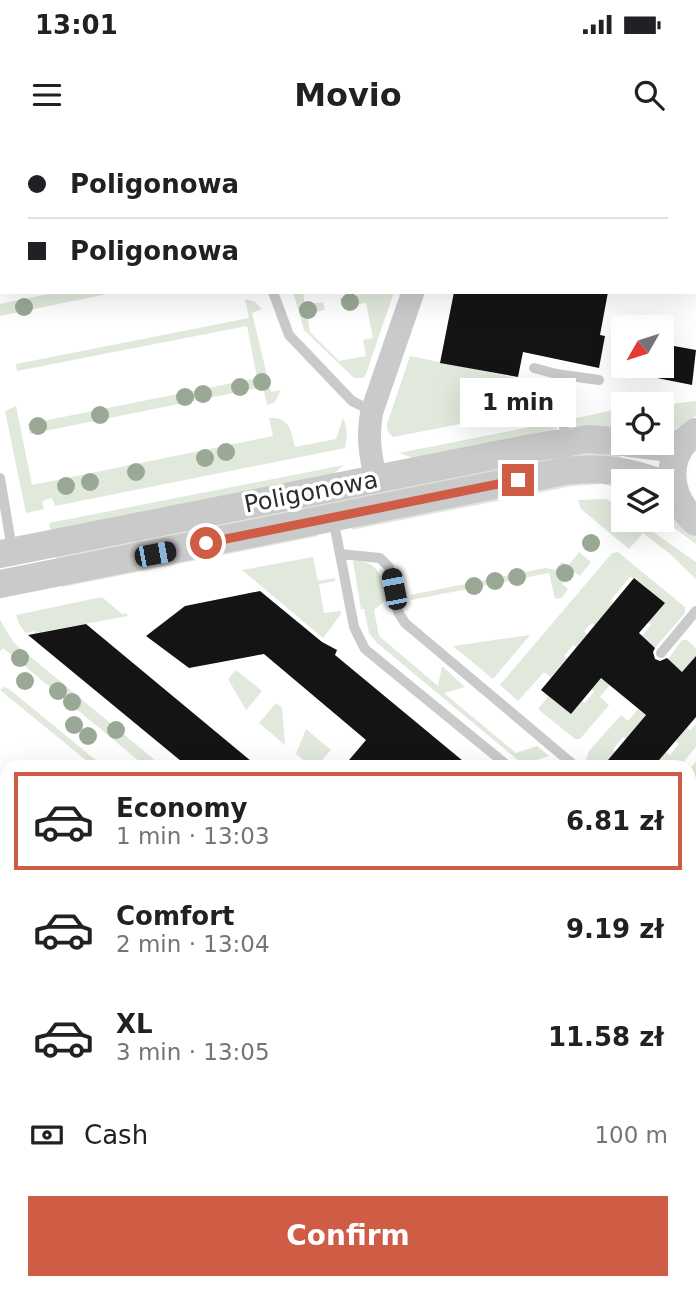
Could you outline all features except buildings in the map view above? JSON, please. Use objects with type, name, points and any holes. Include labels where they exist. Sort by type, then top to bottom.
[{"type":"street","points":[[376,479],[368,444],[372,411],[412,294]]},
{"type":"street","points":[[672,469],[675,457],[690,437]]},
{"type":"street","name":"Poligonowa","points":[[6,553],[566,443],[589,439],[611,441]]},
{"type":"street","name":"Poligonowa","points":[[0,584],[565,471],[594,468],[611,471]]},
{"type":"street","points":[[674,499],[696,522]]},
{"type":"lane","points":[[274,294],[289,335],[352,401],[372,411]]},
{"type":"lane","points":[[534,368],[599,380]]},
{"type":"lane","points":[[556,374],[566,443]]},
{"type":"lane","points":[[0,478],[10,527],[6,553]]},
{"type":"lane","points":[[333,518],[354,627],[365,649],[502,760]]},
{"type":"lane","points":[[340,554],[380,558],[389,566],[398,612],[405,624],[568,760]]},
{"type":"lane","points":[[661,653],[696,611]]},
{"type":"shaded area","points":[[48,294],[107,294],[0,316],[0,304]]},
{"type":"shaded area","points":[[294,294],[303,294],[305,305],[323,302],[325,310],[307,314],[310,332],[339,361],[366,356],[363,340],[373,338],[366,303],[342,307],[340,298],[361,294],[393,294],[363,378],[354,378],[304,330]]},
{"type":"shaded area","points":[[245,299],[255,302],[262,309],[252,313],[271,392],[281,390],[275,402],[267,405],[263,387],[30,434],[28,424],[257,378],[247,326],[17,371],[16,364],[249,318]]},
{"type":"shaded area","points":[[410,356],[546,384],[542,408],[393,437],[388,432],[387,424]]},
{"type":"shaded area","points":[[696,401],[696,416],[674,430],[674,404]]},
{"type":"shaded area","points":[[16,406],[32,485],[273,436],[269,418],[285,422],[291,430],[295,447],[336,439],[343,418],[346,440],[345,448],[55,506],[52,498],[42,501],[44,509],[26,513],[5,411]]},
{"type":"shaded area","points":[[611,411],[611,429],[575,428],[569,423],[572,419]]},
{"type":"shaded area","points":[[556,422],[558,426],[555,431],[413,458],[399,453]]},
{"type":"shaded area","points":[[611,452],[611,455],[621,455],[620,460],[57,562],[55,554],[562,453]]},
{"type":"shaded area","points":[[344,465],[333,474],[51,532],[49,523]]},
{"type":"shaded area","points":[[611,482],[611,486],[573,486],[351,530],[355,526],[568,483]]},
{"type":"shaded area","points":[[607,499],[611,502],[611,532],[653,532],[696,562],[696,579],[643,533],[629,549],[581,509],[578,500]]},
{"type":"shaded area","points":[[674,518],[696,537],[696,544],[674,528]]},
{"type":"shaded area","points":[[314,534],[319,536],[62,587],[62,584]]},
{"type":"shaded area","points":[[579,552],[591,562],[580,576],[573,571],[562,584],[568,589],[562,598],[555,599],[549,573],[411,600],[410,595],[545,568],[555,570],[562,562],[568,566]]},
{"type":"shaded area","points":[[618,552],[685,607],[685,613],[655,648],[641,637],[651,625],[648,622],[665,603],[635,578],[630,577],[610,601],[613,604],[595,625],[592,623],[584,631],[587,634],[577,647],[573,645],[564,656],[567,659],[551,677],[544,672],[518,701],[500,685],[612,553]]},
{"type":"shaded area","points":[[313,557],[318,581],[335,578],[335,581],[319,584],[324,613],[341,611],[323,638],[242,570]]},
{"type":"shaded area","points":[[353,561],[362,561],[374,567],[384,584],[387,599],[374,610],[379,636],[438,686],[442,666],[465,687],[444,693],[516,753],[537,746],[549,756],[537,760],[518,760],[377,643],[369,633],[364,609],[361,609]]},
{"type":"shaded area","points":[[102,597],[128,616],[26,633],[16,615]]},
{"type":"shaded area","points":[[0,620],[14,643],[155,760],[138,760],[3,648],[0,651]]},
{"type":"shaded area","points":[[530,635],[493,679],[453,646]]},
{"type":"shaded area","points":[[682,640],[687,640],[696,648],[696,660],[693,659],[683,672],[679,669],[669,681],[668,659]]},
{"type":"shaded area","points":[[236,670],[262,691],[246,710],[228,679]]},
{"type":"shaded area","points":[[601,677],[610,685],[600,697],[609,705],[580,739],[575,739],[538,709],[549,696],[571,714],[594,692],[592,689]]},
{"type":"shaded area","points":[[4,687],[9,689],[96,760],[86,760],[0,690]]},
{"type":"shaded area","points":[[276,703],[282,708],[285,745],[259,723]]},
{"type":"shaded area","points":[[638,709],[646,715],[626,739],[623,737],[613,749],[616,752],[609,760],[586,759],[589,751],[621,715],[628,721]]},
{"type":"shaded area","points":[[696,724],[696,747],[685,760],[659,760],[666,752],[670,755],[679,744],[676,741],[687,728],[691,730]]},
{"type":"shaded area","points":[[306,729],[331,750],[322,760],[304,760],[296,754]]},
{"type":"route","points":[[206,543],[518,480]]}]
